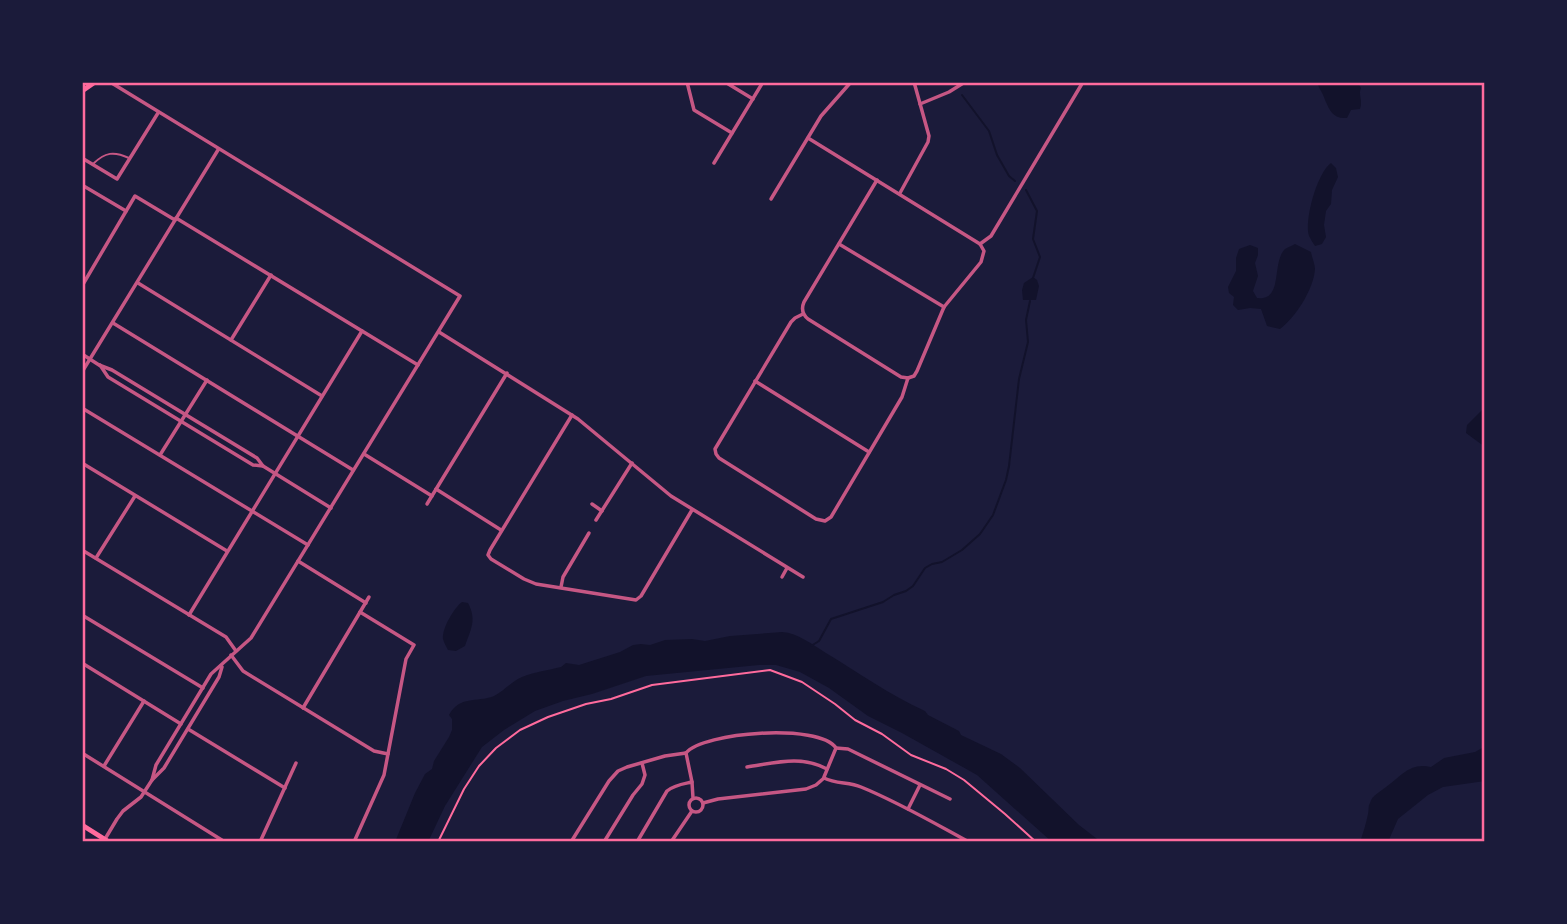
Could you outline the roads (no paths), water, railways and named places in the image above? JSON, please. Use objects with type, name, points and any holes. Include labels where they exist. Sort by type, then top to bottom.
[{"type":"main road","points":[[82,91],[95,82]]},
{"type":"main road","points":[[82,825],[106,841]]},
{"type":"street","points":[[110,82],[460,296],[251,638],[211,674],[156,765],[152,780]]},
{"type":"street","points":[[687,82],[694,110],[732,133]]},
{"type":"street","points":[[725,82],[752,99]]},
{"type":"street","points":[[714,163],[763,82]]},
{"type":"street","points":[[771,199],[821,116],[851,82]]},
{"type":"street","points":[[899,194],[929,136],[914,82]]},
{"type":"street","points":[[920,104],[965,82]]},
{"type":"street","points":[[980,244],[991,236],[1083,82]]},
{"type":"street","points":[[82,158],[117,178],[158,113]]},
{"type":"street","points":[[808,138],[877,180],[980,244],[984,251],[981,262],[944,307],[917,371],[914,376],[908,378],[901,377],[808,319],[802,308],[877,180]]},
{"type":"street","points":[[82,372],[218,149]]},
{"type":"street","points":[[82,185],[126,211]]},
{"type":"street","points":[[82,286],[135,196],[418,365]]},
{"type":"street","points":[[839,244],[944,307]]},
{"type":"street","points":[[231,340],[271,275]]},
{"type":"street","points":[[138,283],[322,396]]},
{"type":"street","points":[[803,314],[791,322],[717,444],[716,454],[816,519],[825,521],[831,517],[902,397],[908,378]]},
{"type":"street","points":[[113,323],[354,471]]},
{"type":"street","points":[[189,615],[362,331]]},
{"type":"street","points":[[439,332],[572,415],[671,496],[803,577]]},
{"type":"street","points":[[82,354],[186,414],[331,508]]},
{"type":"street","points":[[99,365],[108,377],[253,465],[263,466]]},
{"type":"street","points":[[427,504],[507,373]]},
{"type":"street","points":[[160,455],[206,380]]},
{"type":"street","points":[[755,382],[869,452]]},
{"type":"street","points":[[82,408],[308,545]]},
{"type":"street","points":[[572,415],[501,530],[488,555],[491,559],[536,584],[636,600],[641,596],[692,510]]},
{"type":"street","points":[[364,454],[432,496]]},
{"type":"street","points":[[82,463],[227,552]]},
{"type":"street","points":[[596,520],[632,463]]},
{"type":"street","points":[[436,489],[501,530]]},
{"type":"street","points":[[96,558],[135,496]]},
{"type":"street","points":[[592,504],[602,511]]},
{"type":"street","points":[[561,587],[563,577],[589,533]]},
{"type":"street","points":[[82,550],[226,637],[236,651]]},
{"type":"street","points":[[298,561],[366,603]]},
{"type":"street","points":[[782,577],[787,568]]},
{"type":"street","points":[[303,708],[369,597]]},
{"type":"street","points":[[354,842],[380,786],[406,659],[414,645],[360,612]]},
{"type":"street","points":[[82,615],[202,688]]},
{"type":"street","points":[[231,655],[243,671],[374,751],[388,754]]},
{"type":"street","points":[[82,663],[181,724]]},
{"type":"street","points":[[106,841],[123,811],[145,792],[164,768],[219,677],[222,665]]},
{"type":"street","points":[[104,766],[144,701]]},
{"type":"street","points":[[188,729],[285,788]]},
{"type":"street","points":[[571,842],[613,775],[627,767],[686,753],[694,746],[712,740],[763,734],[810,734],[832,742],[836,748]]},
{"type":"street","points":[[703,803],[806,789],[816,785],[824,778],[836,748]]},
{"type":"street","points":[[836,748],[848,749],[950,799]]},
{"type":"street","points":[[82,753],[225,842]]},
{"type":"street","points":[[686,753],[692,782],[693,798],[689,803],[692,811]]},
{"type":"street","points":[[747,767],[804,761],[827,769]]},
{"type":"street","points":[[260,842],[296,763]]},
{"type":"street","points":[[604,842],[642,784],[645,775],[642,763]]},
{"type":"street","points":[[824,778],[859,786],[969,842]]},
{"type":"street","points":[[637,842],[667,791],[671,787],[692,782]]},
{"type":"street","points":[[908,809],[920,785]]},
{"type":"street","points":[[693,798],[703,803]]},
{"type":"street","points":[[692,811],[699,811],[703,803]]},
{"type":"street","points":[[671,842],[692,811]]},
{"type":"lane","points":[[93,164],[101,156],[112,153],[130,158]]},
{"type":"waterway","points":[[962,95],[989,131],[997,155],[1015,181]]},
{"type":"waterway","points":[[1026,190],[1037,211],[1033,239],[1040,257],[1033,278]]},
{"type":"waterway","points":[[811,646],[819,641],[831,619],[883,602],[913,586],[925,568],[962,550],[980,534],[993,515],[1009,466],[1019,379],[1028,342],[1026,320],[1030,301]]}]
